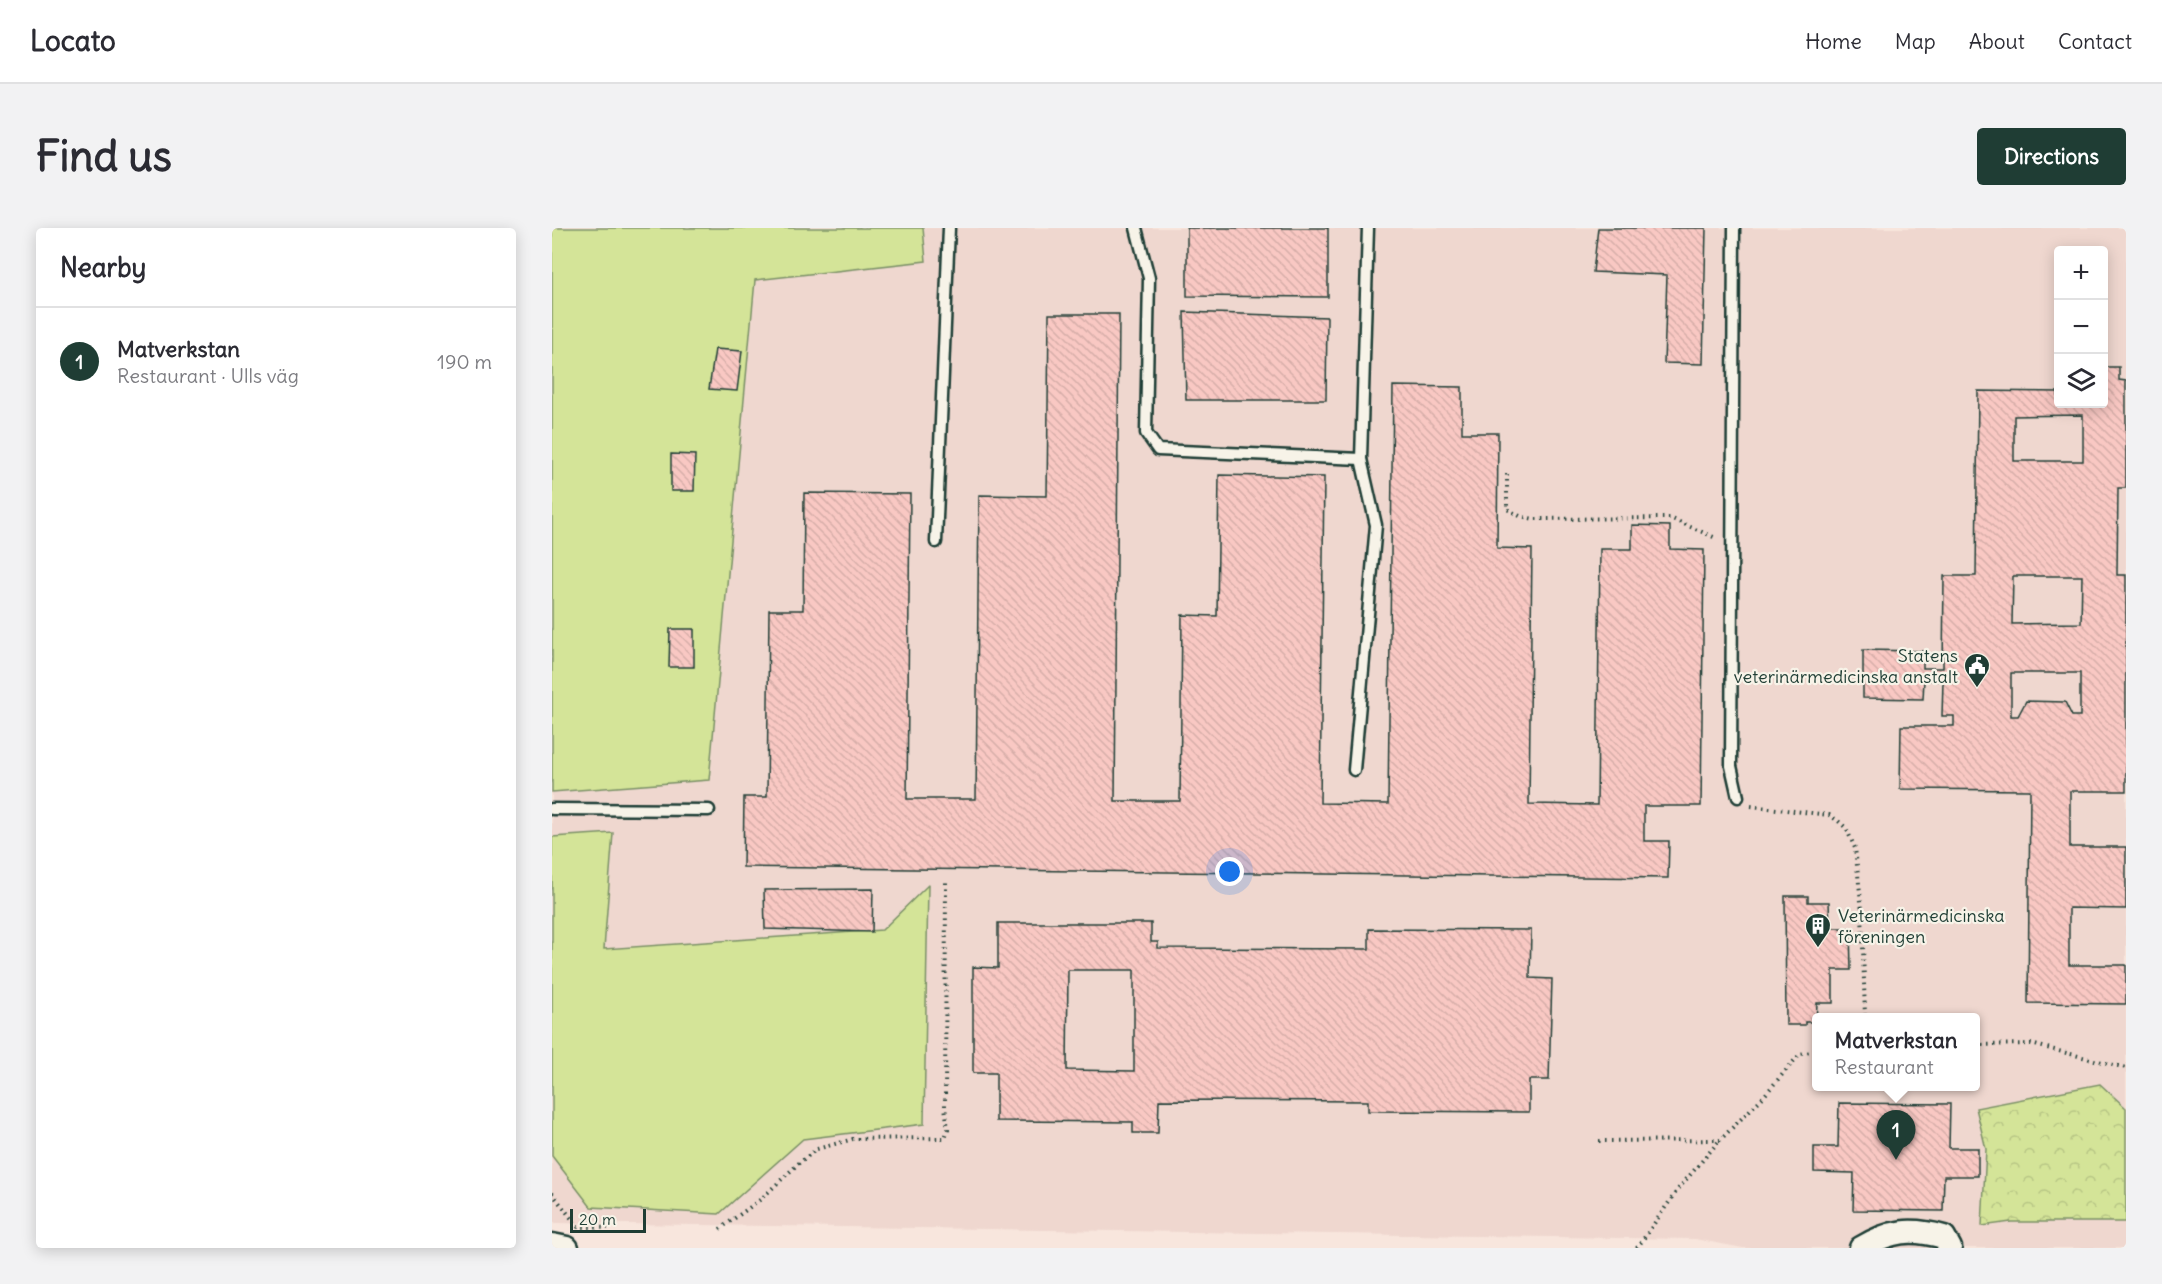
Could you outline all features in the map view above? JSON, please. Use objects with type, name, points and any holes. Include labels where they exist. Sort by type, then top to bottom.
[{"type":"street","points":[[1862,1248],[1876,1239],[1900,1231],[1925,1232],[1944,1237],[1950,1248]]},
{"type":"street","points":[[552,1245],[567,1248]]},
{"type":"lane","points":[[936,542],[949,228]]},
{"type":"lane","points":[[1136,228],[1149,278],[1146,434],[1158,450],[1362,459]]},
{"type":"lane","points":[[1354,770],[1376,525],[1362,459],[1368,228]]},
{"type":"lane","points":[[1734,228],[1731,766],[1738,797]]},
{"type":"lane","points":[[552,809],[709,810]]},
{"type":"path","points":[[1507,474],[1507,509],[1520,516],[1534,519],[1670,518],[1732,547]]},
{"type":"path","points":[[1738,797],[1754,807],[1829,815],[1846,828],[1855,848],[1862,910],[1865,1013]]},
{"type":"path","points":[[720,1229],[762,1199],[790,1170],[817,1149],[853,1139],[945,1138],[948,1129],[945,1107],[946,882]]},
{"type":"path","points":[[1980,1045],[2031,1044],[2126,1068]]},
{"type":"path","points":[[1637,1248],[1678,1188],[1720,1140],[1763,1097],[1800,1054],[1812,1052]]},
{"type":"path","points":[[1599,1141],[1720,1140]]},
{"type":"path","points":[[552,1193],[578,1227],[608,1228]]},
{"type":"shaded area","points":[[552,228],[2126,228],[2126,1248],[1743,1248],[1695,1239],[552,1223]]},
{"type":"green space","points":[[552,228],[923,228],[926,261],[755,280],[709,780],[552,792]]},
{"type":"green space","points":[[613,833],[604,949],[882,930],[928,885],[924,1124],[803,1139],[719,1214],[591,1207],[552,1156],[552,837]]},
{"type":"green space","points":[[2100,1084],[2126,1108],[2126,1222],[2011,1222],[1982,1226],[1986,1149],[1976,1108]]},
{"type":"building","points":[[1187,228],[1328,228],[1328,297],[1187,296]]},
{"type":"building","points":[[1598,228],[1706,228],[1703,364],[1664,363],[1667,275],[1593,272]]},
{"type":"building","points":[[1184,312],[1327,317],[1326,400],[1186,400]]},
{"type":"building","points":[[1049,314],[1119,314],[1115,801],[1180,801],[1182,615],[1217,616],[1219,475],[1324,477],[1320,803],[1388,804],[1393,386],[1462,387],[1462,433],[1498,433],[1497,548],[1532,549],[1529,804],[1597,805],[1600,549],[1632,549],[1632,525],[1670,526],[1670,549],[1704,550],[1701,806],[1644,806],[1644,841],[1669,841],[1668,878],[743,867],[744,797],[767,797],[769,610],[803,610],[804,493],[910,494],[907,799],[976,799],[979,495],[1047,496]]},
{"type":"building","points":[[715,349],[742,351],[737,391],[709,389]]},
{"type":"building","name":"Statens veterinärmedicinska anstalt","points":[[2108,367],[2119,367],[2119,380],[2126,381],[2126,488],[2118,488],[2117,575],[2126,575],[2126,791],[2070,791],[2070,847],[2126,847],[2126,909],[2069,908],[2069,965],[2126,965],[2126,1004],[2028,1003],[2030,790],[1900,789],[1901,726],[1954,726],[1954,716],[1942,716],[1943,681],[1924,680],[1923,699],[1863,698],[1863,650],[1923,651],[1923,668],[1943,668],[1944,576],[1976,576],[1978,391],[2054,392],[2054,408],[2108,408]],"holes":[[[2083,415],[2083,461],[2014,461],[2014,416]],[[2013,576],[2082,576],[2081,623],[2012,624]],[[2011,673],[2080,673],[2080,716],[2072,716],[2065,702],[2026,701],[2018,716],[2011,716]]]},
{"type":"building","points":[[671,454],[695,455],[694,491],[671,491]]},
{"type":"building","points":[[670,629],[694,629],[694,667],[669,667]]},
{"type":"building","points":[[873,889],[872,932],[765,929],[764,890]]},
{"type":"building","name":"Veterinärmedicinska föreningen","points":[[1785,896],[1808,896],[1808,902],[1829,902],[1830,928],[1850,928],[1851,970],[1833,970],[1833,1003],[1817,1003],[1816,1013],[1812,1013],[1812,1022],[1805,1022],[1805,1025],[1786,1025]]},
{"type":"building","points":[[998,923],[1151,923],[1151,942],[1158,942],[1158,948],[1369,949],[1369,929],[1531,930],[1530,978],[1552,979],[1549,1080],[1529,1080],[1529,1112],[1368,1111],[1368,1101],[1159,1100],[1158,1133],[1133,1133],[1133,1122],[996,1121],[996,1073],[973,1073],[973,967],[998,968]],"holes":[[[1068,970],[1134,970],[1134,1071],[1067,1070]]]},
{"type":"building","points":[[1839,1103],[1950,1104],[1949,1148],[1978,1148],[1978,1176],[1944,1176],[1943,1211],[1853,1210],[1854,1173],[1814,1172],[1814,1147],[1838,1147]]},
{"type":"place","name":"Statens veterinärmedicinska anstalt","points":[[1977,689]]},
{"type":"place","name":"Veterinärmedicinska föreningen","points":[[1818,949]]},
{"type":"place","name":"Matverkstan","points":[[1896,1160]]}]
